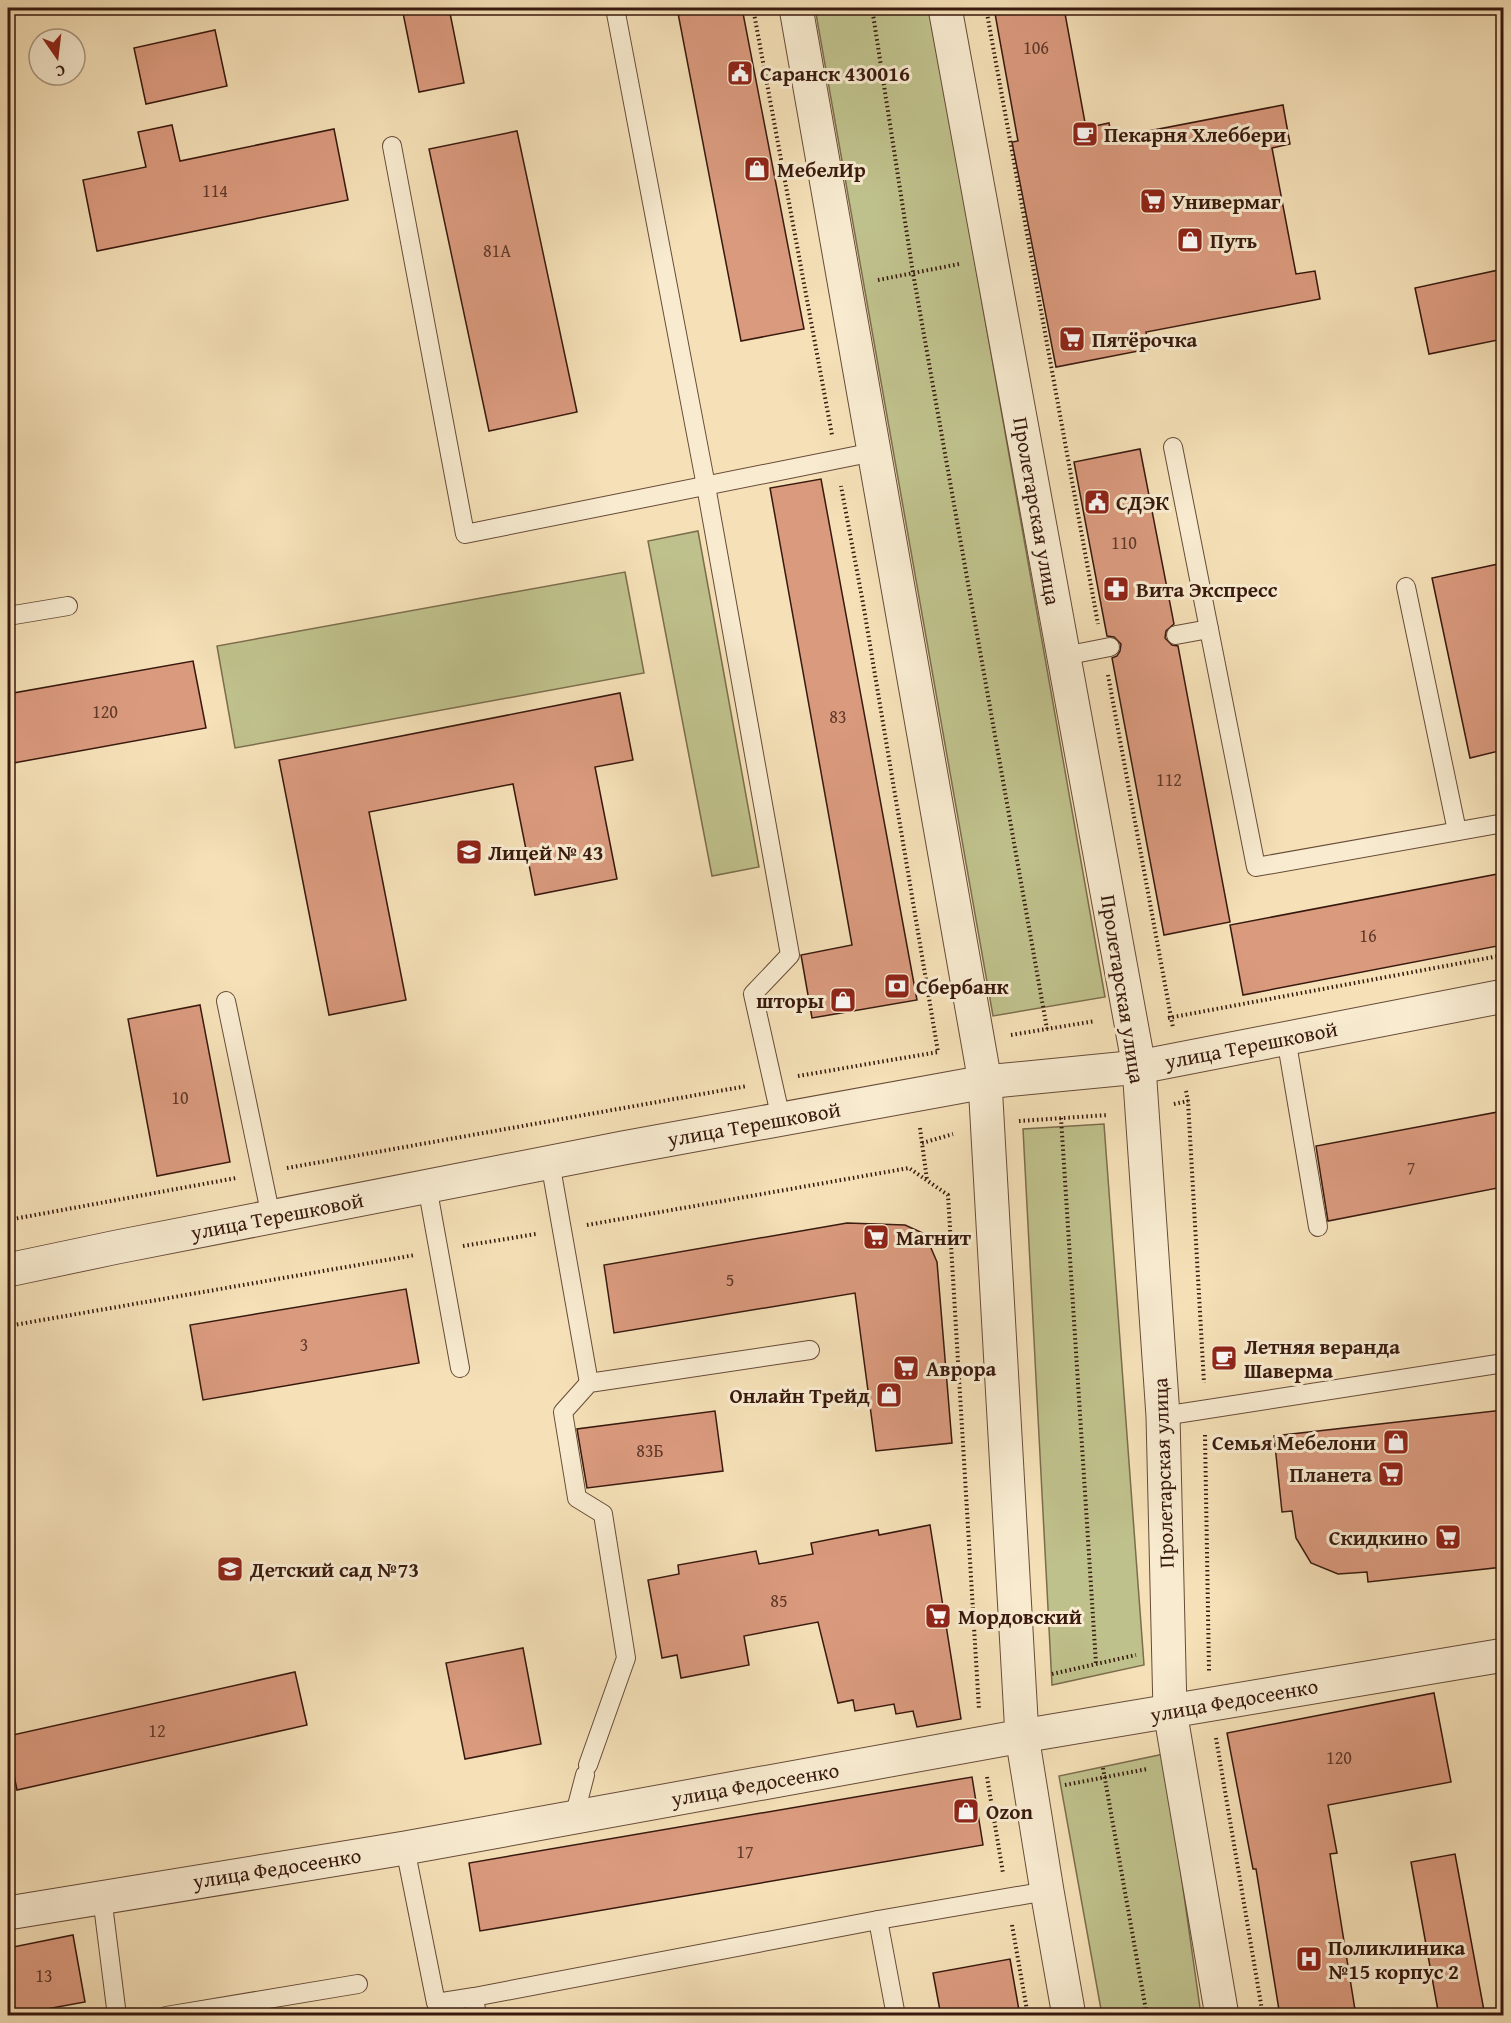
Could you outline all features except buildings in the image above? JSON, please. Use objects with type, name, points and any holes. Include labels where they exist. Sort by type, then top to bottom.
[{"type":"street","points":[[796,8],[985,1082],[1022,1736],[1069,2016]]},
{"type":"street","name":"Пролетарская улица","points":[[945,8],[1139,1067],[1162,1416],[1170,1710],[1222,2016]]},
{"type":"street","name":"улица Терешковой","points":[[8,1270],[427,1186],[780,1119],[985,1082],[1139,1067],[1503,996]]},
{"type":"street","name":"улица Федосеенко","points":[[8,1913],[405,1848],[981,1743],[1503,1655]]},
{"type":"lane","points":[[615,8],[706,486],[790,955],[753,994],[780,1119]]},
{"type":"lane","points":[[392,146],[465,534],[874,452]]},
{"type":"lane","points":[[1173,447],[1256,867],[1503,823]]},
{"type":"lane","points":[[1406,587],[1457,831]]},
{"type":"lane","points":[[8,616],[68,606]]},
{"type":"lane","points":[[1176,635],[1209,629]]},
{"type":"lane","points":[[1064,656],[1106,648]]},
{"type":"lane","points":[[226,1001],[271,1217]]},
{"type":"lane","points":[[1286,1038],[1318,1227]]},
{"type":"lane","points":[[550,1162],[589,1383]]},
{"type":"lane","points":[[427,1186],[460,1368]]},
{"type":"lane","points":[[574,1817],[587,1770],[626,1658],[603,1514],[577,1498],[563,1412],[589,1383],[810,1350]]},
{"type":"lane","points":[[1162,1416],[1503,1364]]},
{"type":"lane","points":[[405,1848],[436,2003],[878,1920],[1047,1891]]},
{"type":"lane","points":[[102,1897],[117,2016]]},
{"type":"lane","points":[[878,1920],[896,2016]]},
{"type":"lane","points":[[165,2016],[358,1984]]},
{"type":"lane","points":[[474,1997],[477,2016]]},
{"type":"path","points":[[753,8],[863,603],[938,1052]]},
{"type":"path","points":[[872,8],[913,273],[1047,1029]]},
{"type":"path","points":[[986,8],[1188,1101],[1205,1410],[1210,1703],[1263,2016]]},
{"type":"path","points":[[878,280],[970,261]]},
{"type":"path","points":[[8,1220],[938,1052],[977,1041],[1130,1014],[1171,1018],[1503,955]]},
{"type":"path","points":[[922,1143],[987,1124],[1141,1112],[1188,1101]]},
{"type":"path","points":[[1061,1118],[1096,1664]]},
{"type":"path","points":[[8,1326],[909,1168],[948,1195],[981,1743],[1028,2016]]},
{"type":"path","points":[[1046,1675],[1140,1654]]},
{"type":"path","points":[[1065,1785],[1158,1767]]},
{"type":"path","points":[[1103,1768],[1146,2016]]},
{"type":"green space","points":[[815,8],[930,8],[1105,997],[993,1016]]},
{"type":"green space","points":[[698,531],[759,867],[712,876],[648,541]]},
{"type":"green space","points":[[625,572],[644,673],[235,748],[217,646]]},
{"type":"green space","points":[[1104,1124],[1144,1665],[1052,1685],[1023,1129]]},
{"type":"green space","points":[[1164,1754],[1201,2015],[1102,2015],[1059,1776]]},
{"type":"place","name":"Саранск 430016","points":[[740,73]]},
{"type":"place","name":"Пекарня Хлеббери","points":[[1085,134]]},
{"type":"place","name":"МебелИр","points":[[757,169]]},
{"type":"place","name":"Универмаг","points":[[1153,201]]},
{"type":"place","name":"Путь","points":[[1190,240]]},
{"type":"place","name":"Пятёрочка","points":[[1072,339]]},
{"type":"place","name":"СДЭК","points":[[1097,502]]},
{"type":"place","name":"Вита Экспресс","points":[[1116,589]]},
{"type":"place","name":"Лицей № 43","points":[[469,852]]},
{"type":"place","name":"Сбербанк","points":[[897,986]]},
{"type":"place","name":"шторы","points":[[843,1000]]},
{"type":"place","name":"Магнит","points":[[876,1237]]},
{"type":"place","name":"Летняя веранда Шаверма","points":[[1224,1358]]},
{"type":"place","name":"Аврора","points":[[906,1368]]},
{"type":"place","name":"Онлайн Трейд","points":[[889,1395]]},
{"type":"place","name":"Семья Мебелони","points":[[1396,1442]]},
{"type":"place","name":"Планета","points":[[1391,1474]]},
{"type":"place","name":"Скидкино","points":[[1448,1537]]},
{"type":"place","name":"Детский сад №73","points":[[230,1569]]},
{"type":"place","name":"Мордовский","points":[[938,1616]]},
{"type":"place","name":"Ozon","points":[[966,1811]]},
{"type":"place","name":"Поликлиника №15 корпус 2","points":[[1309,1959]]}]
